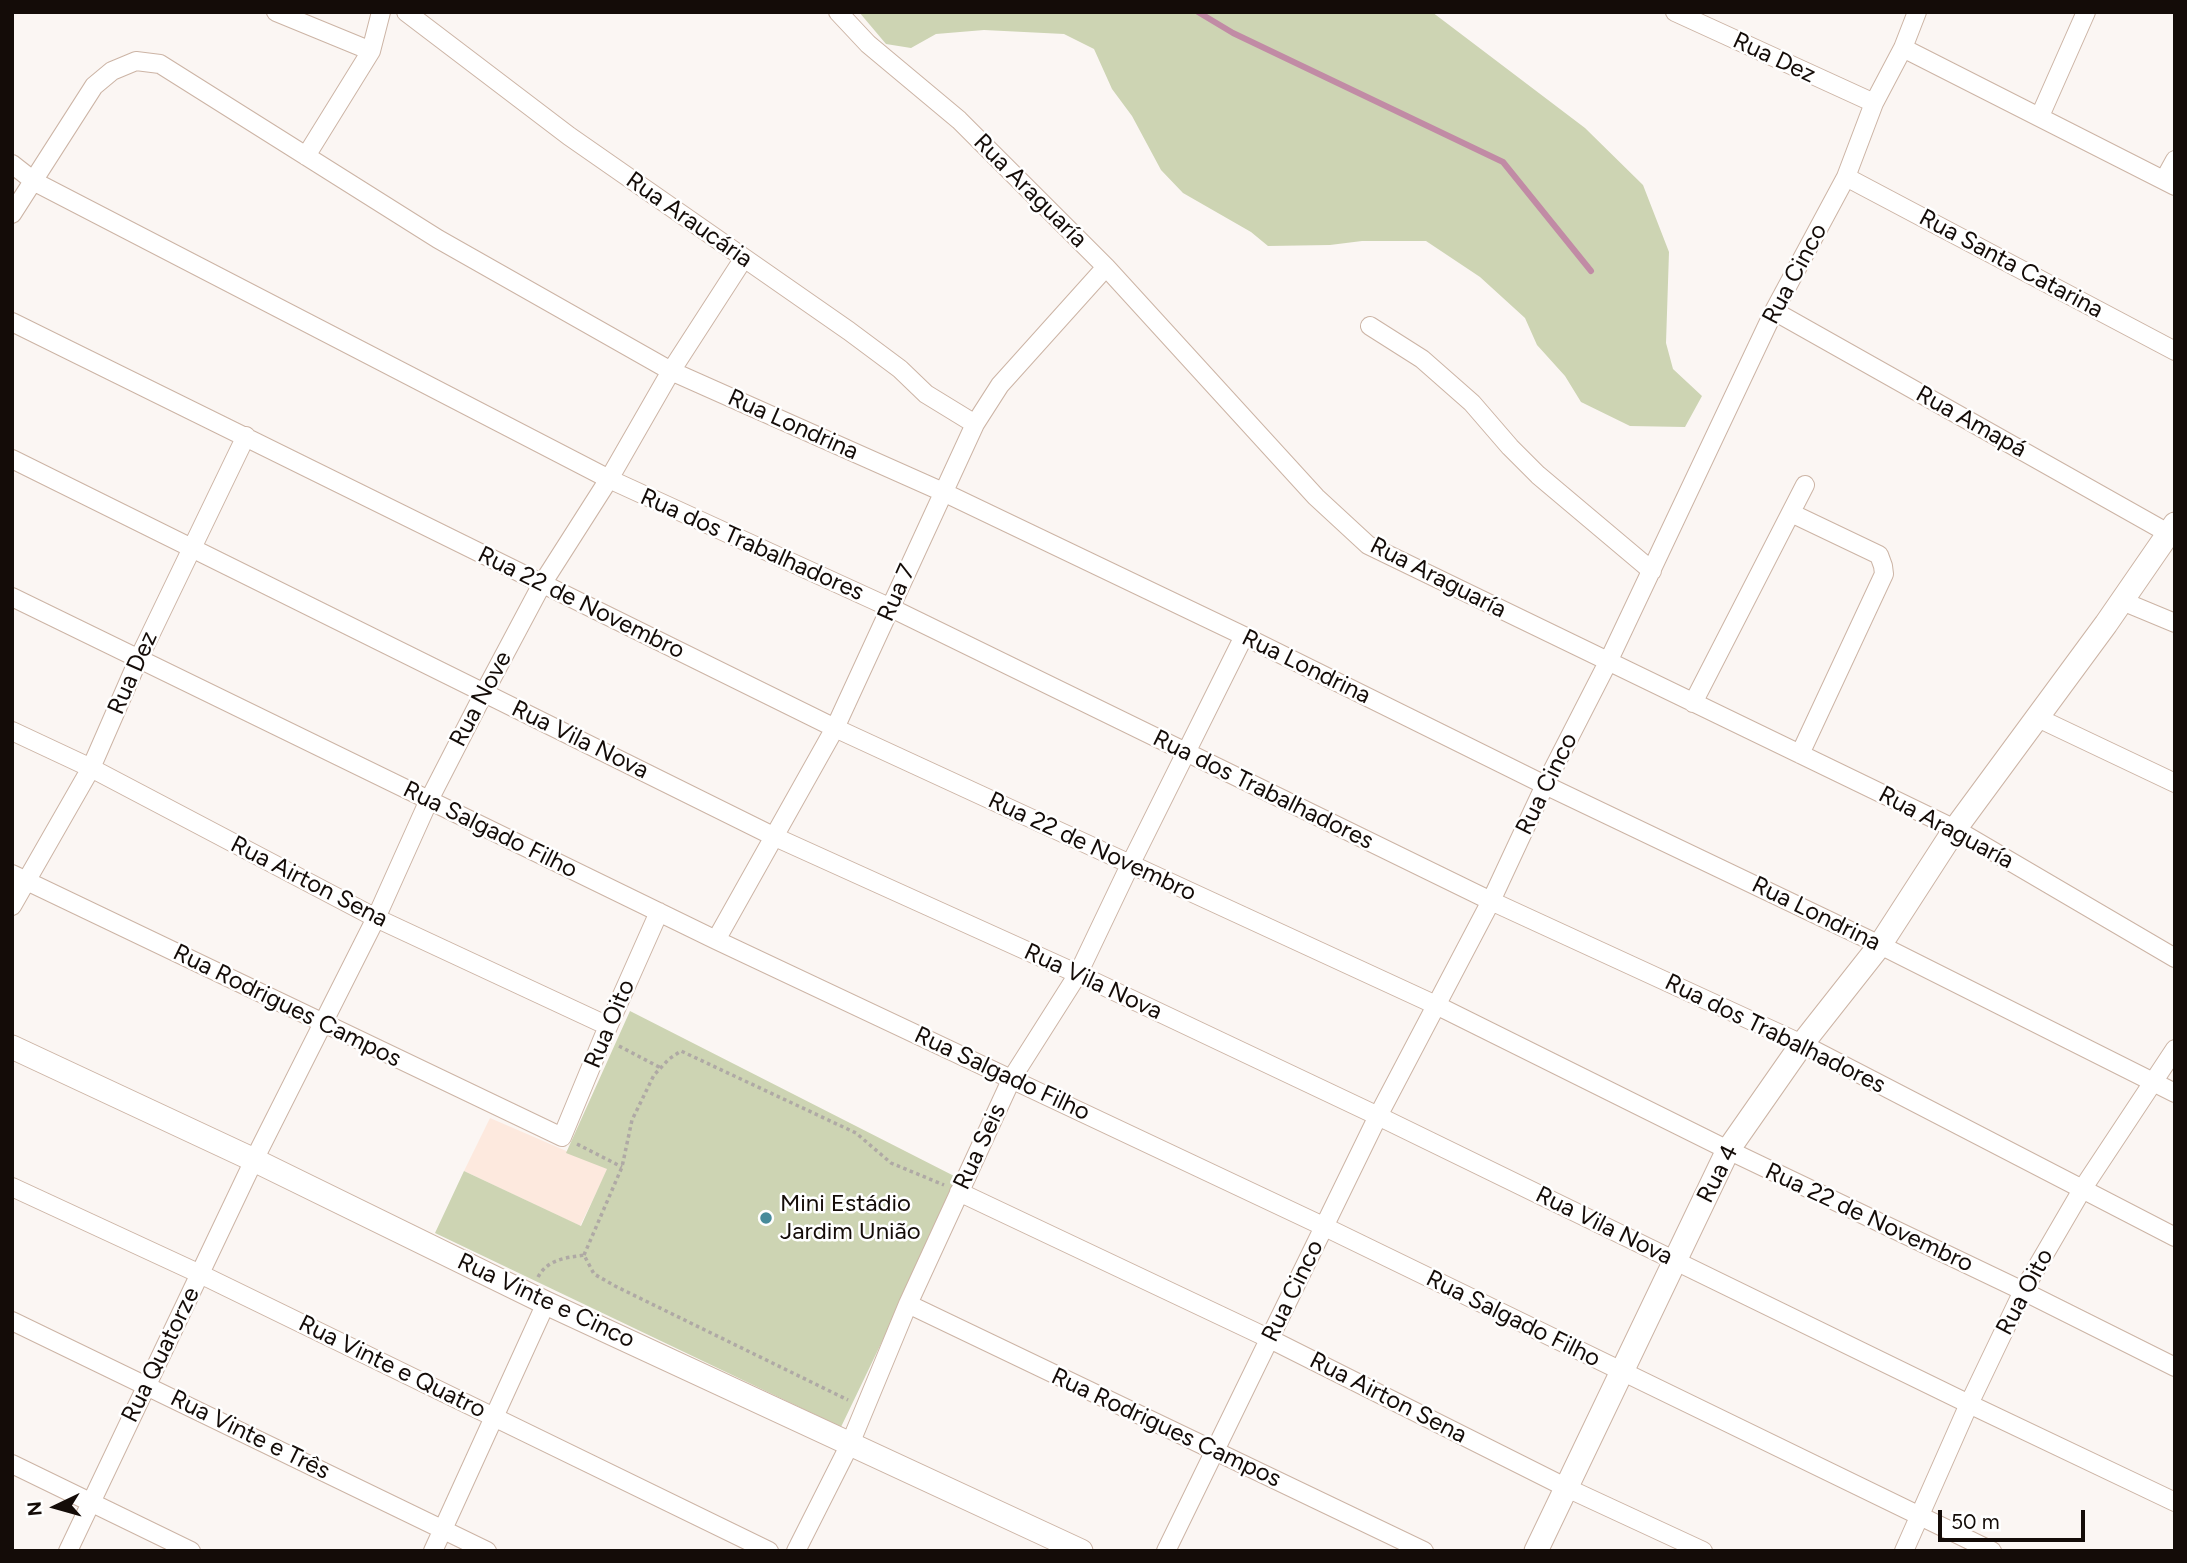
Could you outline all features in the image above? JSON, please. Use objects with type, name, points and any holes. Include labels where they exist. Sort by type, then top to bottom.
[{"type":"street","points":[[276,12],[371,51]]},
{"type":"street","points":[[306,156],[371,51],[381,12]]},
{"type":"street","name":"Rua Araguaría","points":[[838,12],[867,44],[959,120],[1106,267],[1316,497],[1368,545],[1955,829],[2175,958]]},
{"type":"street","name":"Rua Dez","points":[[1675,12],[1874,103]]},
{"type":"street","name":"Rua Cinco","points":[[1166,1551],[1378,1116],[1492,901],[1545,785],[1608,662],[1774,311],[1846,177],[1874,103],[1903,47],[1917,12]]},
{"type":"street","points":[[2040,116],[2086,12]]},
{"type":"street","name":"Rua Araucária","points":[[411,14],[569,136],[849,331],[900,369],[926,394],[975,424]]},
{"type":"street","points":[[1903,47],[2169,183],[2175,160]]},
{"type":"street","name":"Rua Londrina","points":[[12,214],[35,182],[94,86],[112,71],[136,61],[160,64],[438,239],[671,371],[943,492],[1244,636],[1545,785],[1880,945],[2175,1093]]},
{"type":"street","name":"Rua dos Trabalhadores","points":[[12,164],[35,182],[609,479],[891,608],[1492,901],[1801,1044],[2175,1237]]},
{"type":"street","name":"Rua Santa Catarina","points":[[1846,177],[2175,351]]},
{"type":"street","name":"Rua Nove","points":[[254,1160],[376,918],[429,800],[542,584],[609,479],[671,371],[744,258]]},
{"type":"street","name":"Rua 7","points":[[716,940],[835,728],[975,424],[1000,386],[1106,267]]},
{"type":"street","name":"Rua Amapá","points":[[1774,311],[2171,528]]},
{"type":"street","name":"Rua 22 de Novembro","points":[[12,322],[835,728],[1438,1006],[2175,1367]]},
{"type":"street","points":[[1370,326],[1422,359],[1472,403],[1538,475],[1652,570]]},
{"type":"street","name":"Rua Dez","points":[[12,906],[19,877],[91,768],[190,548],[246,436]]},
{"type":"street","name":"Rua Vila Nova","points":[[12,459],[775,837],[1078,974],[1378,1116],[2175,1502]]},
{"type":"street","points":[[1693,703],[1805,485]]},
{"type":"street","points":[[1791,513],[1878,555],[1884,574],[1800,754]]},
{"type":"street","name":"Rua 4","points":[[1536,1551],[1728,1150],[1801,1044],[1880,945],[1955,829],[2122,601],[2171,528]]},
{"type":"street","name":"Rua Salgado Filho","points":[[12,597],[716,940],[1325,1227],[1992,1551]]},
{"type":"street","points":[[2122,601],[2175,622]]},
{"type":"street","name":"Rua Seis","points":[[796,1551],[850,1444],[908,1304],[1012,1078],[1078,974],[1244,636]]},
{"type":"street","points":[[2038,718],[2175,783]]},
{"type":"street","name":"Rua Airton Sena","points":[[12,731],[91,768],[376,918],[605,1032]]},
{"type":"street","name":"Rua Rodrigues Campos","points":[[19,877],[562,1137]]},
{"type":"street","name":"Rua Oito","points":[[562,1137],[659,912]]},
{"type":"street","name":"Rua Vinte e Cinco","points":[[12,1046],[538,1298],[1082,1551]]},
{"type":"street","name":"Rua Oito","points":[[1904,1551],[2023,1291],[2083,1188],[2175,1049]]},
{"type":"street","name":"Rua Quatorze","points":[[68,1551],[254,1160]]},
{"type":"street","name":"Rua Vinte e Quatro","points":[[12,1187],[200,1274],[769,1551]]},
{"type":"street","name":"Rua Airton Sena","points":[[959,1192],[1270,1339],[1567,1488],[1703,1551]]},
{"type":"street","points":[[433,1551],[495,1416],[538,1298]]},
{"type":"street","name":"Rua Rodrigues Campos","points":[[908,1304],[1424,1551]]},
{"type":"street","name":"Rua Vinte e Três","points":[[12,1321],[487,1551]]},
{"type":"street","points":[[12,1464],[191,1551]]},
{"type":"path","points":[[605,1032],[661,1068]]},
{"type":"path","points":[[584,1255],[622,1167],[632,1120],[654,1074],[681,1051],[856,1133],[891,1163],[959,1192]]},
{"type":"path","points":[[562,1137],[622,1167]]},
{"type":"path","points":[[538,1298],[542,1269],[554,1261],[584,1255]]},
{"type":"path","points":[[584,1255],[594,1274],[604,1280],[865,1409]]},
{"type":"shaded area","points":[[490,1118],[608,1169],[580,1226],[464,1171]]},
{"type":"green space","points":[[859,12],[1432,12],[1585,128],[1643,185],[1669,252],[1666,343],[1673,369],[1702,396],[1685,427],[1630,426],[1581,402],[1565,376],[1537,345],[1525,318],[1480,277],[1426,241],[1268,246],[1251,232],[1183,193],[1161,170],[1132,116],[1112,89],[1094,49],[1064,34],[984,30],[936,34],[911,48],[886,44]]},
{"type":"green space","points":[[630,1011],[960,1179],[841,1427],[435,1233],[464,1171],[581,1226],[607,1169],[566,1153]]},
{"type":"waterway","points":[[1198,12],[1233,33],[1503,162],[1591,271]]},
{"type":"place","name":"Mini Estádio Jardim União","points":[[766,1218]]}]
